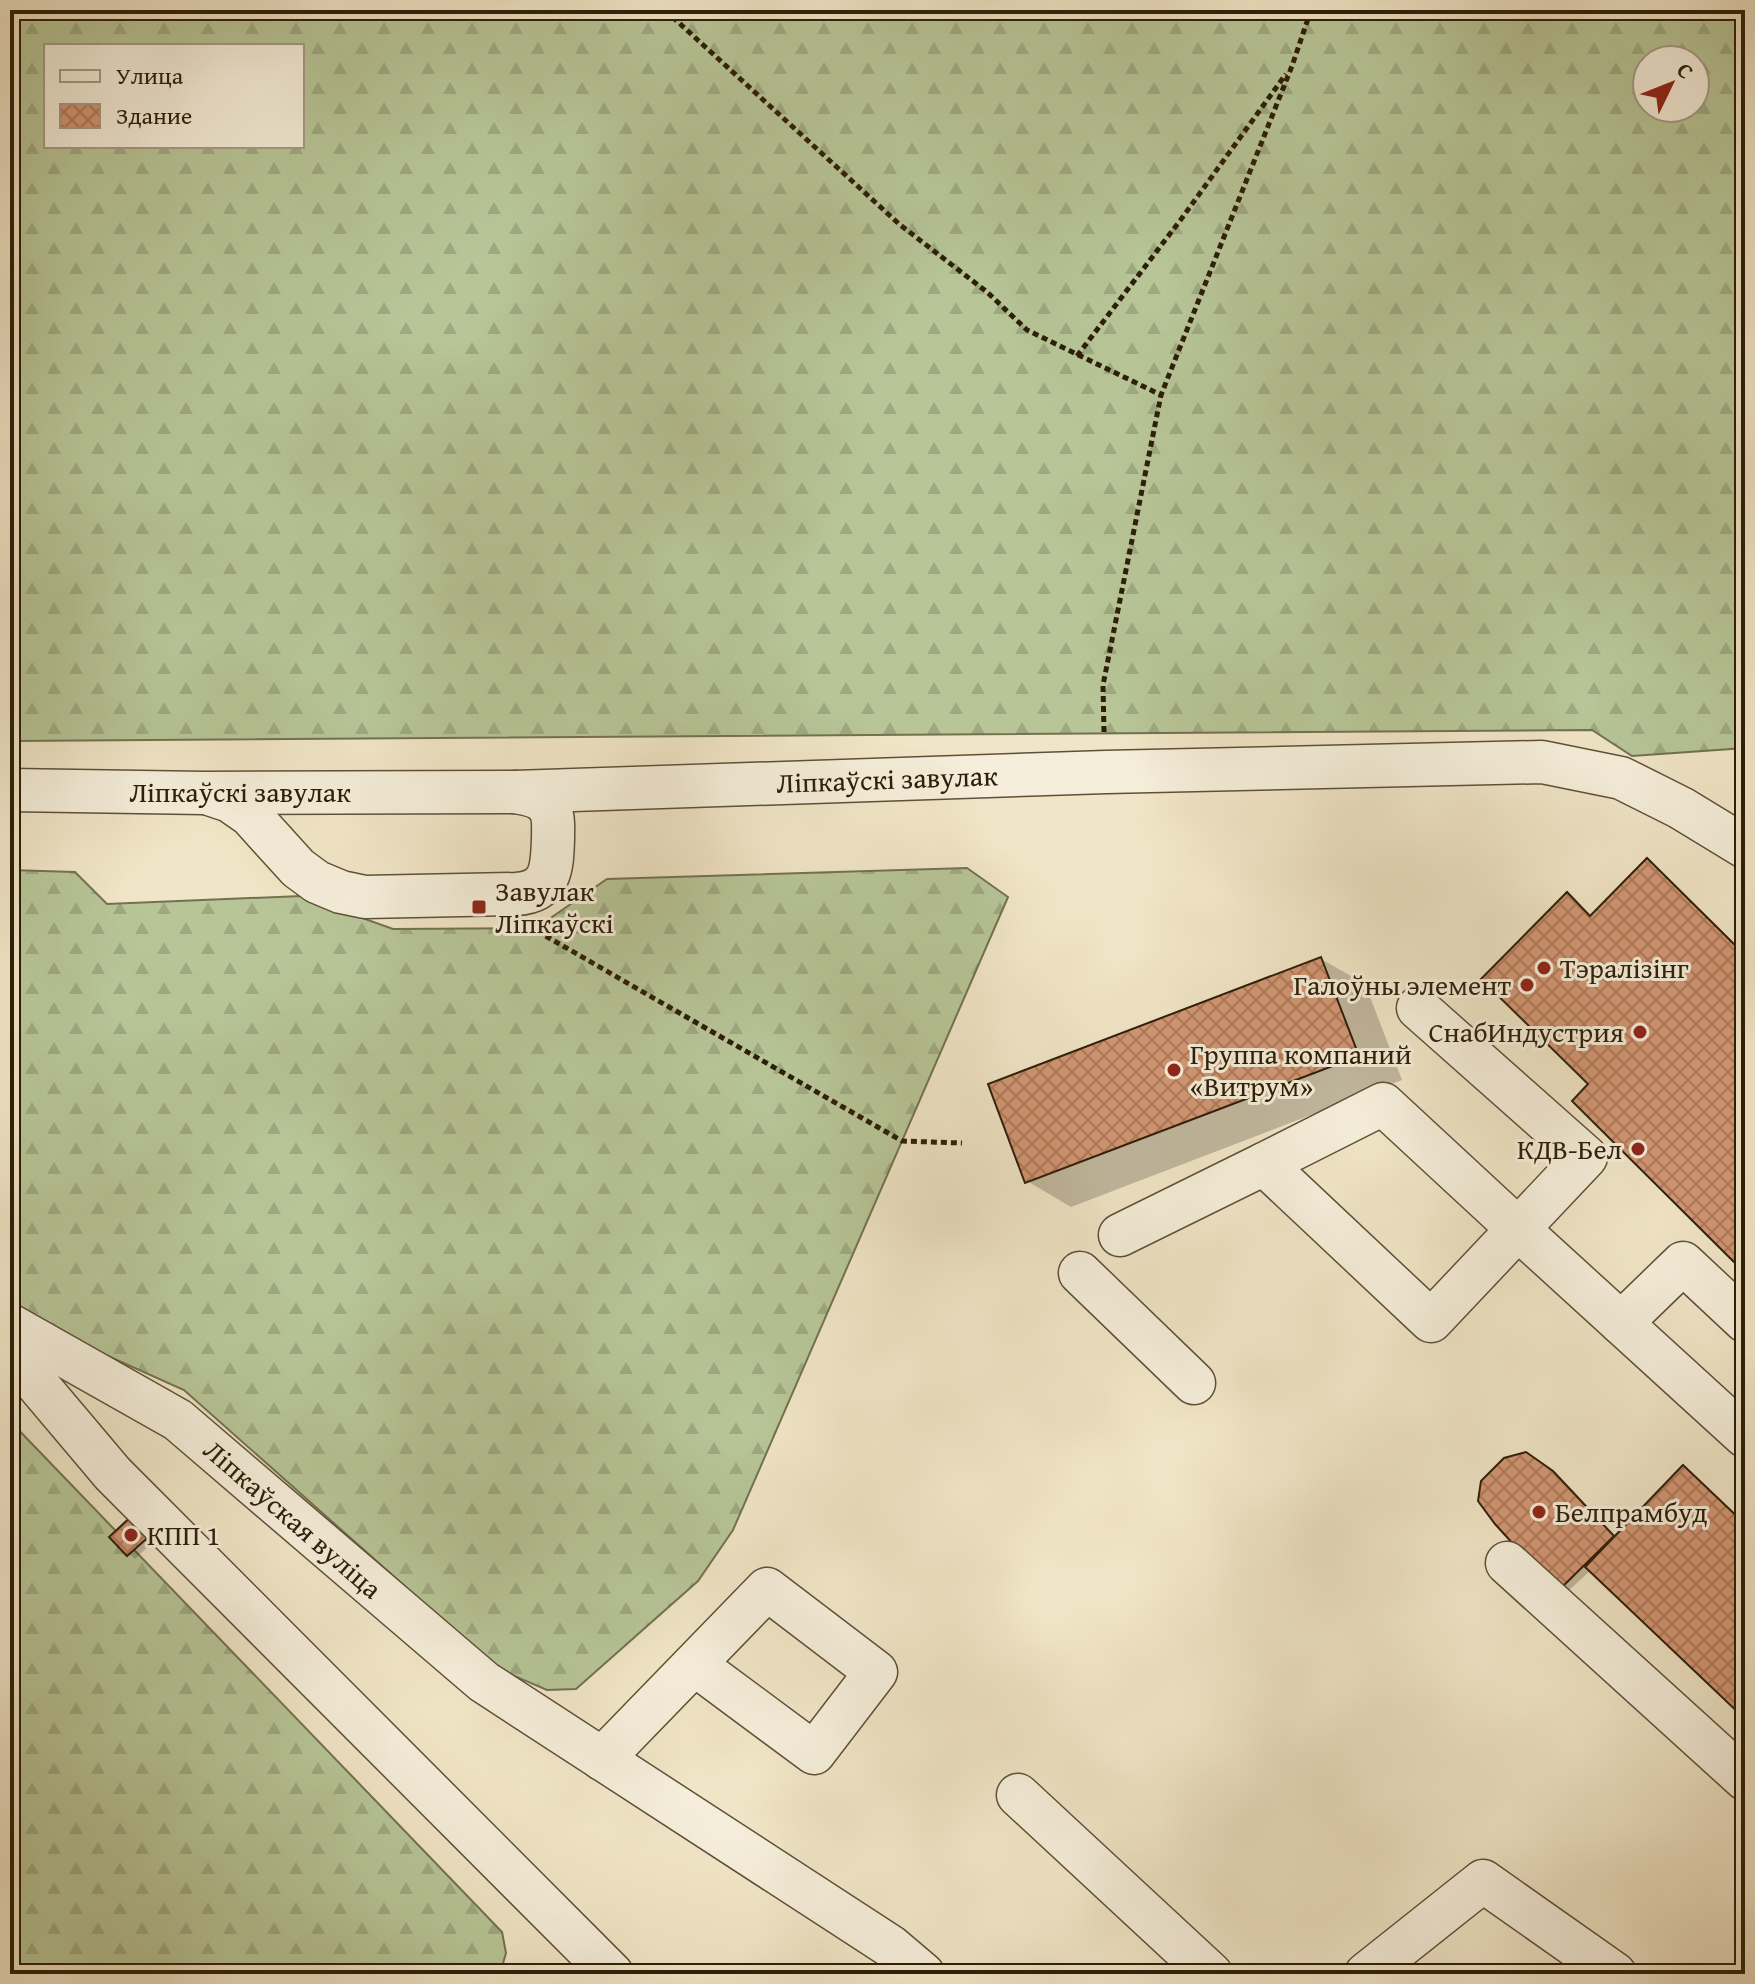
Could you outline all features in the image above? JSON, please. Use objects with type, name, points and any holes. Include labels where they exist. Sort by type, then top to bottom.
[{"type":"street","name":"Ліпкаўскі завулак","points":[[10,790],[515,792],[1106,772],[1542,762],[1621,778],[1681,808],[1745,847]]},
{"type":"street","points":[[204,793],[230,801],[250,815],[298,868],[331,889],[365,897],[530,892],[551,874],[553,821],[549,808],[534,796],[515,792]]},
{"type":"street","points":[[1264,1164],[1431,1321],[1586,1157],[1418,1008]]},
{"type":"street","points":[[1120,1235],[1383,1104],[1745,1436]]},
{"type":"street","points":[[1621,1323],[1683,1263],[1745,1321]]},
{"type":"street","points":[[1080,1273],[1194,1383]]},
{"type":"street","name":"Ліпкаўская вуліца","points":[[10,1325],[178,1420],[484,1682],[890,1946],[923,1974]]},
{"type":"street","points":[[10,1352],[113,1474],[568,1956],[612,1974]]},
{"type":"street","points":[[1507,1563],[1745,1779]]},
{"type":"street","points":[[602,1759],[694,1664]]},
{"type":"street","points":[[1018,1795],[1211,1974]]},
{"type":"street","points":[[1366,1974],[1483,1881],[1615,1974]]},
{"type":"path","points":[[665,10],[899,224],[987,292],[1027,330],[1161,395]]},
{"type":"path","points":[[1106,772],[1103,685],[1161,395],[1292,66],[1311,10]]},
{"type":"path","points":[[1077,356],[1292,66]]},
{"type":"path","points":[[536,930],[902,1141],[962,1143]]},
{"type":"green space","points":[[10,10],[1745,10],[1745,748],[1632,756],[1592,730],[10,741]]},
{"type":"green space","points":[[967,868],[1008,897],[733,1530],[698,1581],[576,1689],[547,1690],[498,1669],[184,1390],[10,1312],[10,870],[75,872],[107,904],[301,896],[393,929],[536,928],[607,879]]},
{"type":"green space","points":[[10,1421],[502,1932],[506,1953],[500,1974],[10,1974]]},
{"type":"building","name":"СнабИндустрия","points":[[1647,858],[1745,955],[1745,1273],[1572,1101],[1588,1084],[1481,979],[1567,892],[1590,916]]},
{"type":"building","name":"Группа компаний «Витрум»","points":[[1321,957],[1359,1056],[1025,1183],[988,1084]]},
{"type":"building","name":"Белпрамбуд","points":[[1526,1452],[1553,1471],[1614,1536],[1557,1592],[1478,1501],[1481,1481],[1504,1458]]},
{"type":"building","points":[[1683,1465],[1745,1524],[1745,1719],[1585,1567]]},
{"type":"building","name":"КПП 1","points":[[135,1513],[153,1533],[127,1556],[109,1537]]},
{"type":"place","name":"Завулак Ліпкаўскі","points":[[479,907]]},
{"type":"place","name":"Тэралізінг","points":[[1544,968]]},
{"type":"place","name":"Галоўны элемент","points":[[1527,985]]},
{"type":"place","name":"СнабИндустрия","points":[[1640,1032]]},
{"type":"place","name":"Группа компаний «Витрум»","points":[[1174,1070]]},
{"type":"place","name":"КДВ-Бел","points":[[1638,1149]]},
{"type":"place","name":"Белпрамбуд","points":[[1539,1512]]},
{"type":"place","name":"КПП 1","points":[[131,1535]]}]
